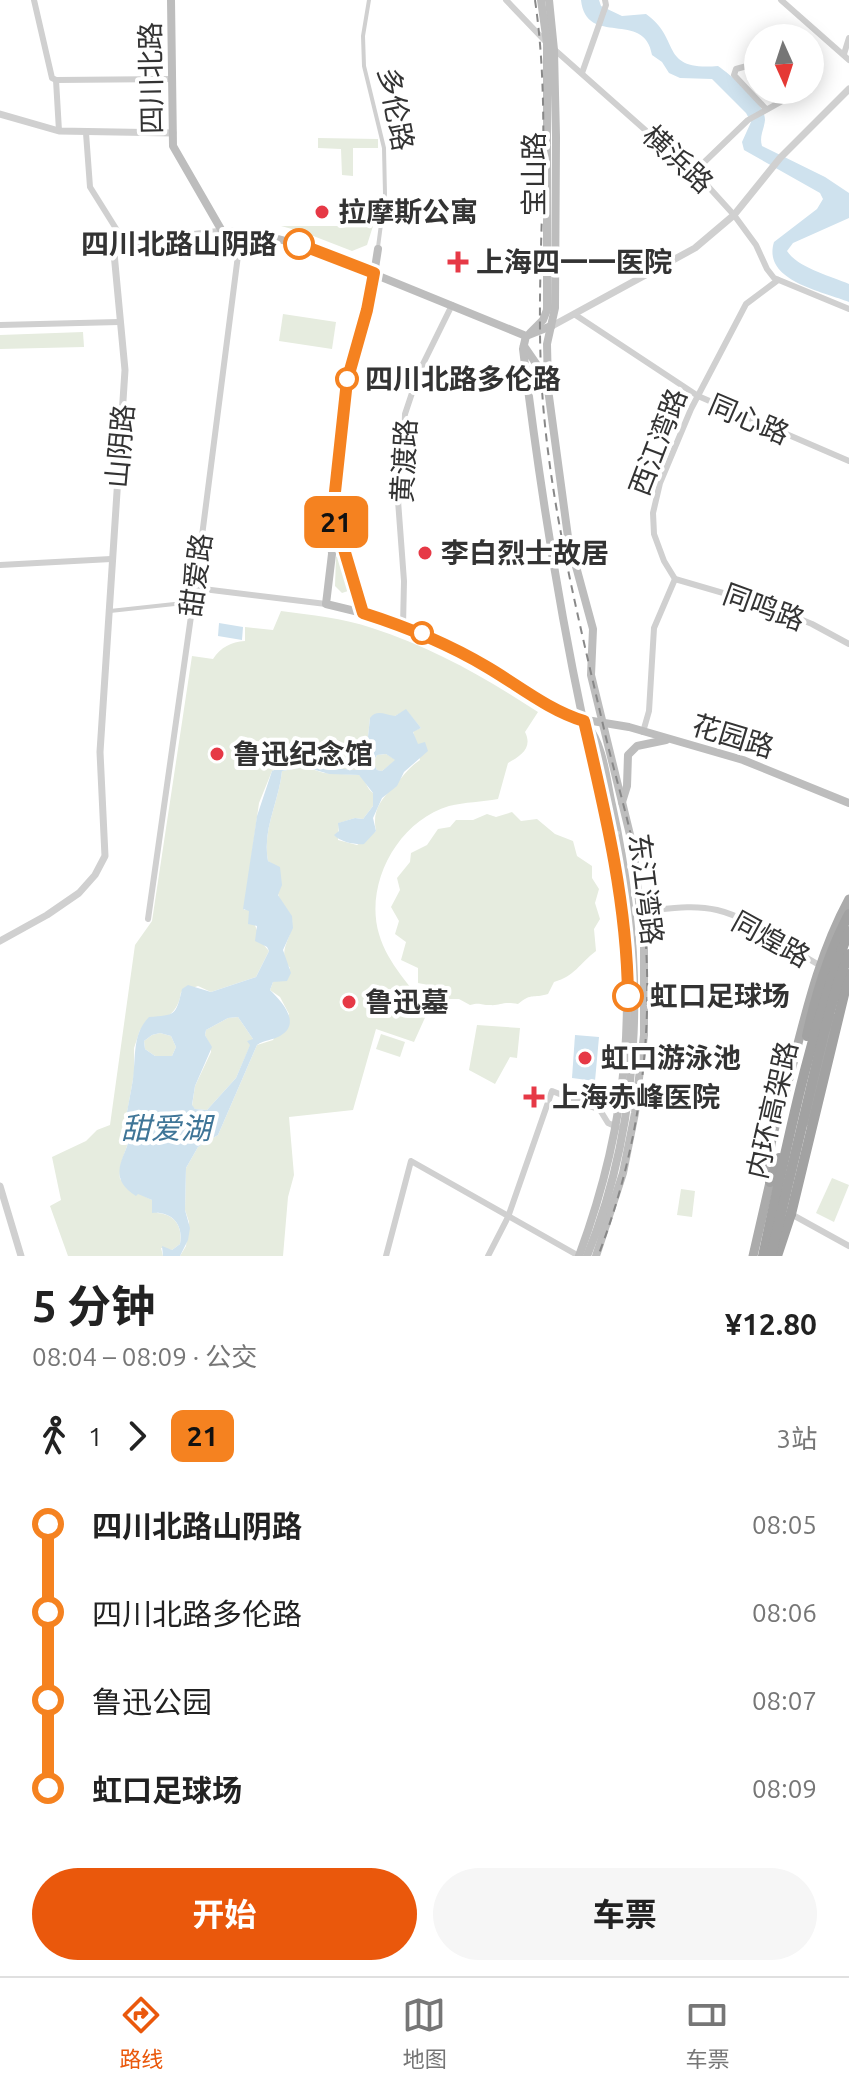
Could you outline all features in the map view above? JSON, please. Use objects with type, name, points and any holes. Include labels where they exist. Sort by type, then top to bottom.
[{"type":"highway","points":[[770,1182],[779,1158],[815,999],[849,914]]},
{"type":"highway","name":"内环高架路","points":[[763,1256],[806,1062],[830,980],[849,931]]},
{"type":"highway","name":"内环高架路","points":[[774,1256],[823,1037],[849,954]]},
{"type":"highway","points":[[774,1256],[791,1214],[848,975]]},
{"type":"main road","name":"四川北路","points":[[171,0],[174,148],[222,231]]},
{"type":"main road","name":"宝山路","points":[[541,0],[550,47],[547,305],[552,326]]},
{"type":"main road","name":"宝山路","points":[[549,0],[555,297],[552,326]]},
{"type":"main road","points":[[222,231],[299,244],[526,336],[552,326]]},
{"type":"main road","name":"多伦路","points":[[374,273],[378,249]]},
{"type":"main road","points":[[374,273],[347,381],[330,520],[332,554],[326,604],[403,626],[453,647],[558,711],[584,721],[601,722]]},
{"type":"main road","points":[[526,336],[543,320],[547,305]]},
{"type":"main road","points":[[552,326],[547,344],[548,381],[568,537],[593,629],[590,671],[633,847],[642,911],[645,1007],[639,1089],[623,1173],[596,1256]]},
{"type":"main road","name":"东江湾路","points":[[526,336],[523,346],[540,489],[584,721],[614,856],[624,931],[628,1011],[621,1102],[601,1192],[579,1256]]},
{"type":"main road","points":[[523,346],[548,381]]},
{"type":"main road","points":[[334,501],[338,529],[363,613]]},
{"type":"main road","points":[[332,554],[337,545],[345,550]]},
{"type":"main road","name":"东江湾路","points":[[584,721],[599,748],[619,837],[631,921],[635,997],[633,1046],[622,1134],[587,1256]]},
{"type":"main road","name":"花园路","points":[[601,722],[743,760],[849,803]]},
{"type":"main road","points":[[621,802],[627,786],[628,755],[632,749],[646,743],[669,740]]},
{"type":"main road","points":[[753,1256],[770,1182],[768,1171],[775,1131],[819,965],[832,930],[849,899]]},
{"type":"main road","points":[[774,1256],[848,975]]},
{"type":"street","points":[[24,0],[34,2],[49,74],[56,80],[172,79]]},
{"type":"street","name":"多伦路","points":[[369,0],[363,36],[364,66],[383,143],[385,179],[378,249]]},
{"type":"street","name":"横浜路","points":[[506,0],[550,47],[694,172],[734,215],[756,245],[767,269],[778,280]]},
{"type":"street","points":[[781,0],[847,57]]},
{"type":"street","points":[[582,73],[606,2]]},
{"type":"street","points":[[847,57],[849,38]]},
{"type":"street","points":[[744,67],[736,69],[734,75],[744,86]]},
{"type":"street","points":[[56,80],[59,131]]},
{"type":"street","points":[[552,326],[695,248],[734,215],[780,158],[849,89]]},
{"type":"street","points":[[760,104],[765,109]]},
{"type":"street","points":[[694,172],[748,120],[775,104]]},
{"type":"street","points":[[0,114],[36,127],[59,131],[173,133]]},
{"type":"street","points":[[86,133],[90,187],[125,243],[222,231]]},
{"type":"street","name":"甜爱路","points":[[148,919],[241,232]]},
{"type":"street","name":"山阴路","points":[[0,941],[69,900],[87,884],[103,862],[106,847],[100,752],[125,379],[114,258],[118,246],[125,243]]},
{"type":"street","points":[[778,280],[849,309]]},
{"type":"street","name":"西江湾路","points":[[675,579],[654,534],[653,513],[665,469],[698,396],[746,304],[778,280]]},
{"type":"street","name":"黄渡路","points":[[403,626],[404,581],[397,487],[405,414],[419,372],[452,305]]},
{"type":"street","name":"同心路","points":[[574,314],[698,396],[849,461]]},
{"type":"street","points":[[0,325],[119,322]]},
{"type":"street","points":[[0,565],[111,559]]},
{"type":"street","points":[[643,732],[649,711],[654,628],[675,579]]},
{"type":"street","name":"同鸣路","points":[[675,579],[771,607],[849,644]]},
{"type":"street","points":[[195,588],[326,604]]},
{"type":"street","points":[[108,611],[193,602]]},
{"type":"street","points":[[607,837],[618,833]]},
{"type":"street","name":"同煌路","points":[[642,911],[708,908],[745,921],[819,965],[848,975]]},
{"type":"street","points":[[488,1256],[508,1217],[552,1091],[600,1110],[608,1123],[617,1127]]},
{"type":"street","points":[[600,1110],[621,1102]]},
{"type":"street","points":[[386,1256],[411,1161],[579,1256]]},
{"type":"street","points":[[0,1186],[21,1256]]},
{"type":"street","points":[[791,1214],[849,1246]]},
{"type":"shaded area","points":[[318,138],[378,139],[378,148],[353,148],[353,176],[342,175],[341,149],[318,148]]},
{"type":"shaded area","points":[[281,226],[373,226],[367,245],[352,251]]},
{"type":"shaded area","points":[[283,314],[336,322],[332,349],[279,341]]},
{"type":"shaded area","points":[[83,332],[84,347],[0,349],[0,335]]},
{"type":"shaded area","points":[[340,554],[351,583],[348,591],[342,593],[335,586],[336,557]]},
{"type":"shaded area","points":[[281,611],[338,619],[372,628],[416,644],[478,675],[538,712],[525,732],[527,747],[508,763],[498,799],[449,806],[431,814],[414,825],[389,857],[376,895],[379,934],[394,965],[428,1011],[414,1042],[376,1029],[353,1110],[289,1117],[294,1175],[288,1197],[283,1256],[180,1256],[186,1246],[189,1222],[185,1210],[186,1168],[198,1147],[218,1135],[257,1045],[273,1040],[289,1014],[280,997],[270,990],[273,982],[290,968],[284,955],[292,919],[279,897],[274,865],[268,861],[267,849],[282,771],[305,767],[324,773],[359,775],[373,793],[373,806],[363,819],[339,823],[338,840],[357,845],[376,831],[376,812],[381,802],[420,760],[413,731],[421,728],[406,710],[395,716],[370,718],[363,767],[355,770],[289,764],[272,771],[259,803],[244,910],[249,910],[262,943],[269,951],[256,977],[211,992],[198,986],[181,992],[172,1013],[140,1030],[134,1048],[134,1074],[126,1118],[130,1133],[121,1163],[120,1179],[152,1200],[157,1213],[169,1216],[176,1222],[180,1244],[172,1250],[161,1248],[163,1256],[68,1256],[50,1206],[61,1200],[52,1157],[86,1141],[97,1130],[110,1125],[135,945],[152,921],[192,656],[213,659],[227,646],[245,641],[245,627],[273,630]]},
{"type":"shaded area","points":[[386,754],[396,760],[382,771],[377,770],[373,763],[377,755]]},
{"type":"shaded area","name":"虹口足球场","points":[[512,812],[521,821],[537,819],[555,834],[573,841],[577,856],[592,866],[592,878],[599,889],[595,903],[600,919],[594,929],[596,951],[572,973],[554,982],[548,994],[530,997],[518,1004],[470,1005],[459,999],[445,999],[439,987],[418,983],[418,968],[401,960],[406,942],[395,934],[399,921],[391,907],[400,890],[397,878],[410,862],[411,853],[427,845],[438,829],[450,827],[456,820],[473,820],[487,814],[496,817]]},
{"type":"shaded area","points":[[238,1017],[253,1039],[236,1078],[207,1110],[195,1109],[192,1106],[195,1086],[211,1052],[206,1030],[228,1018]]},
{"type":"shaded area","points":[[477,1025],[520,1028],[517,1058],[510,1057],[495,1084],[469,1070]]},
{"type":"shaded area","points":[[160,1033],[171,1036],[176,1047],[172,1056],[155,1056],[145,1049],[144,1041]]},
{"type":"shaded area","points":[[381,1034],[405,1042],[400,1057],[376,1049]]},
{"type":"shaded area","points":[[832,1178],[849,1185],[834,1222],[816,1213]]},
{"type":"shaded area","points":[[681,1189],[695,1191],[692,1217],[677,1215]]},
{"type":"water","points":[[581,0],[599,0],[601,6],[622,16],[646,14],[664,33],[678,58],[686,64],[718,66],[744,88],[744,104],[758,104],[765,120],[762,146],[825,177],[849,193],[849,218],[793,243],[787,251],[807,267],[849,284],[849,302],[785,275],[773,255],[774,242],[817,209],[823,199],[820,193],[744,150],[742,142],[751,122],[712,79],[680,78],[669,73],[662,62],[652,55],[647,41],[639,34],[593,22],[585,14]]},
{"type":"water","points":[[219,623],[243,627],[242,640],[218,636]]},
{"type":"water","name":"甜爱湖","points":[[406,709],[421,728],[413,732],[418,744],[425,742],[428,751],[404,772],[397,786],[382,798],[373,818],[376,831],[364,844],[340,840],[334,835],[339,831],[338,823],[363,819],[373,806],[373,793],[359,775],[329,774],[305,767],[282,771],[267,849],[268,861],[280,867],[282,885],[278,895],[292,916],[293,928],[283,950],[291,973],[287,981],[273,982],[270,990],[287,1012],[290,1025],[280,1036],[257,1045],[218,1135],[198,1147],[186,1168],[188,1240],[180,1256],[163,1256],[162,1246],[172,1250],[180,1244],[178,1225],[165,1214],[152,1213],[152,1200],[138,1194],[136,1196],[120,1177],[129,1139],[130,1129],[126,1118],[140,1031],[149,1017],[173,1012],[182,989],[188,985],[211,992],[256,977],[269,951],[255,941],[257,926],[248,924],[249,911],[243,909],[257,816],[272,771],[289,764],[355,770],[362,767],[370,718],[378,713],[395,716]],"holes":[[[386,754],[395,760],[382,771],[377,770],[373,762],[377,755]],[[238,1017],[253,1039],[247,1041],[250,1045],[236,1078],[207,1110],[195,1109],[192,1105],[195,1086],[212,1047],[205,1035],[206,1030],[228,1018]],[[160,1033],[171,1036],[176,1047],[172,1056],[155,1056],[145,1049],[144,1041]]]},
{"type":"water","name":"虹口游泳池","points":[[575,1035],[599,1037],[595,1081],[572,1078]]},
{"type":"railway","points":[[535,0],[543,103],[540,311],[548,455],[577,612],[636,860],[647,960],[647,1010],[638,1110],[615,1208],[598,1256]]},
{"type":"bus line","name":"21","points":[[299,244],[374,273],[342,409],[334,501],[338,529],[363,613],[407,627],[453,647],[558,711],[584,721],[621,899],[628,996]]},
{"type":"place","name":"拉摩斯公寓","points":[[322,212]]},
{"type":"place","name":"四川北路山阴路","points":[[299,244]]},
{"type":"place","name":"上海四一一医院","points":[[458,262]]},
{"type":"place","name":"四川北路多伦路","points":[[347,379]]},
{"type":"place","name":"李白烈士故居","points":[[425,553]]},
{"type":"place","name":"鲁迅纪念馆","points":[[217,754]]},
{"type":"place","name":"虹口足球场","points":[[628,996]]},
{"type":"place","name":"鲁迅墓","points":[[349,1002]]},
{"type":"place","name":"虹口游泳池","points":[[585,1058]]},
{"type":"place","name":"上海赤峰医院","points":[[534,1097]]}]
